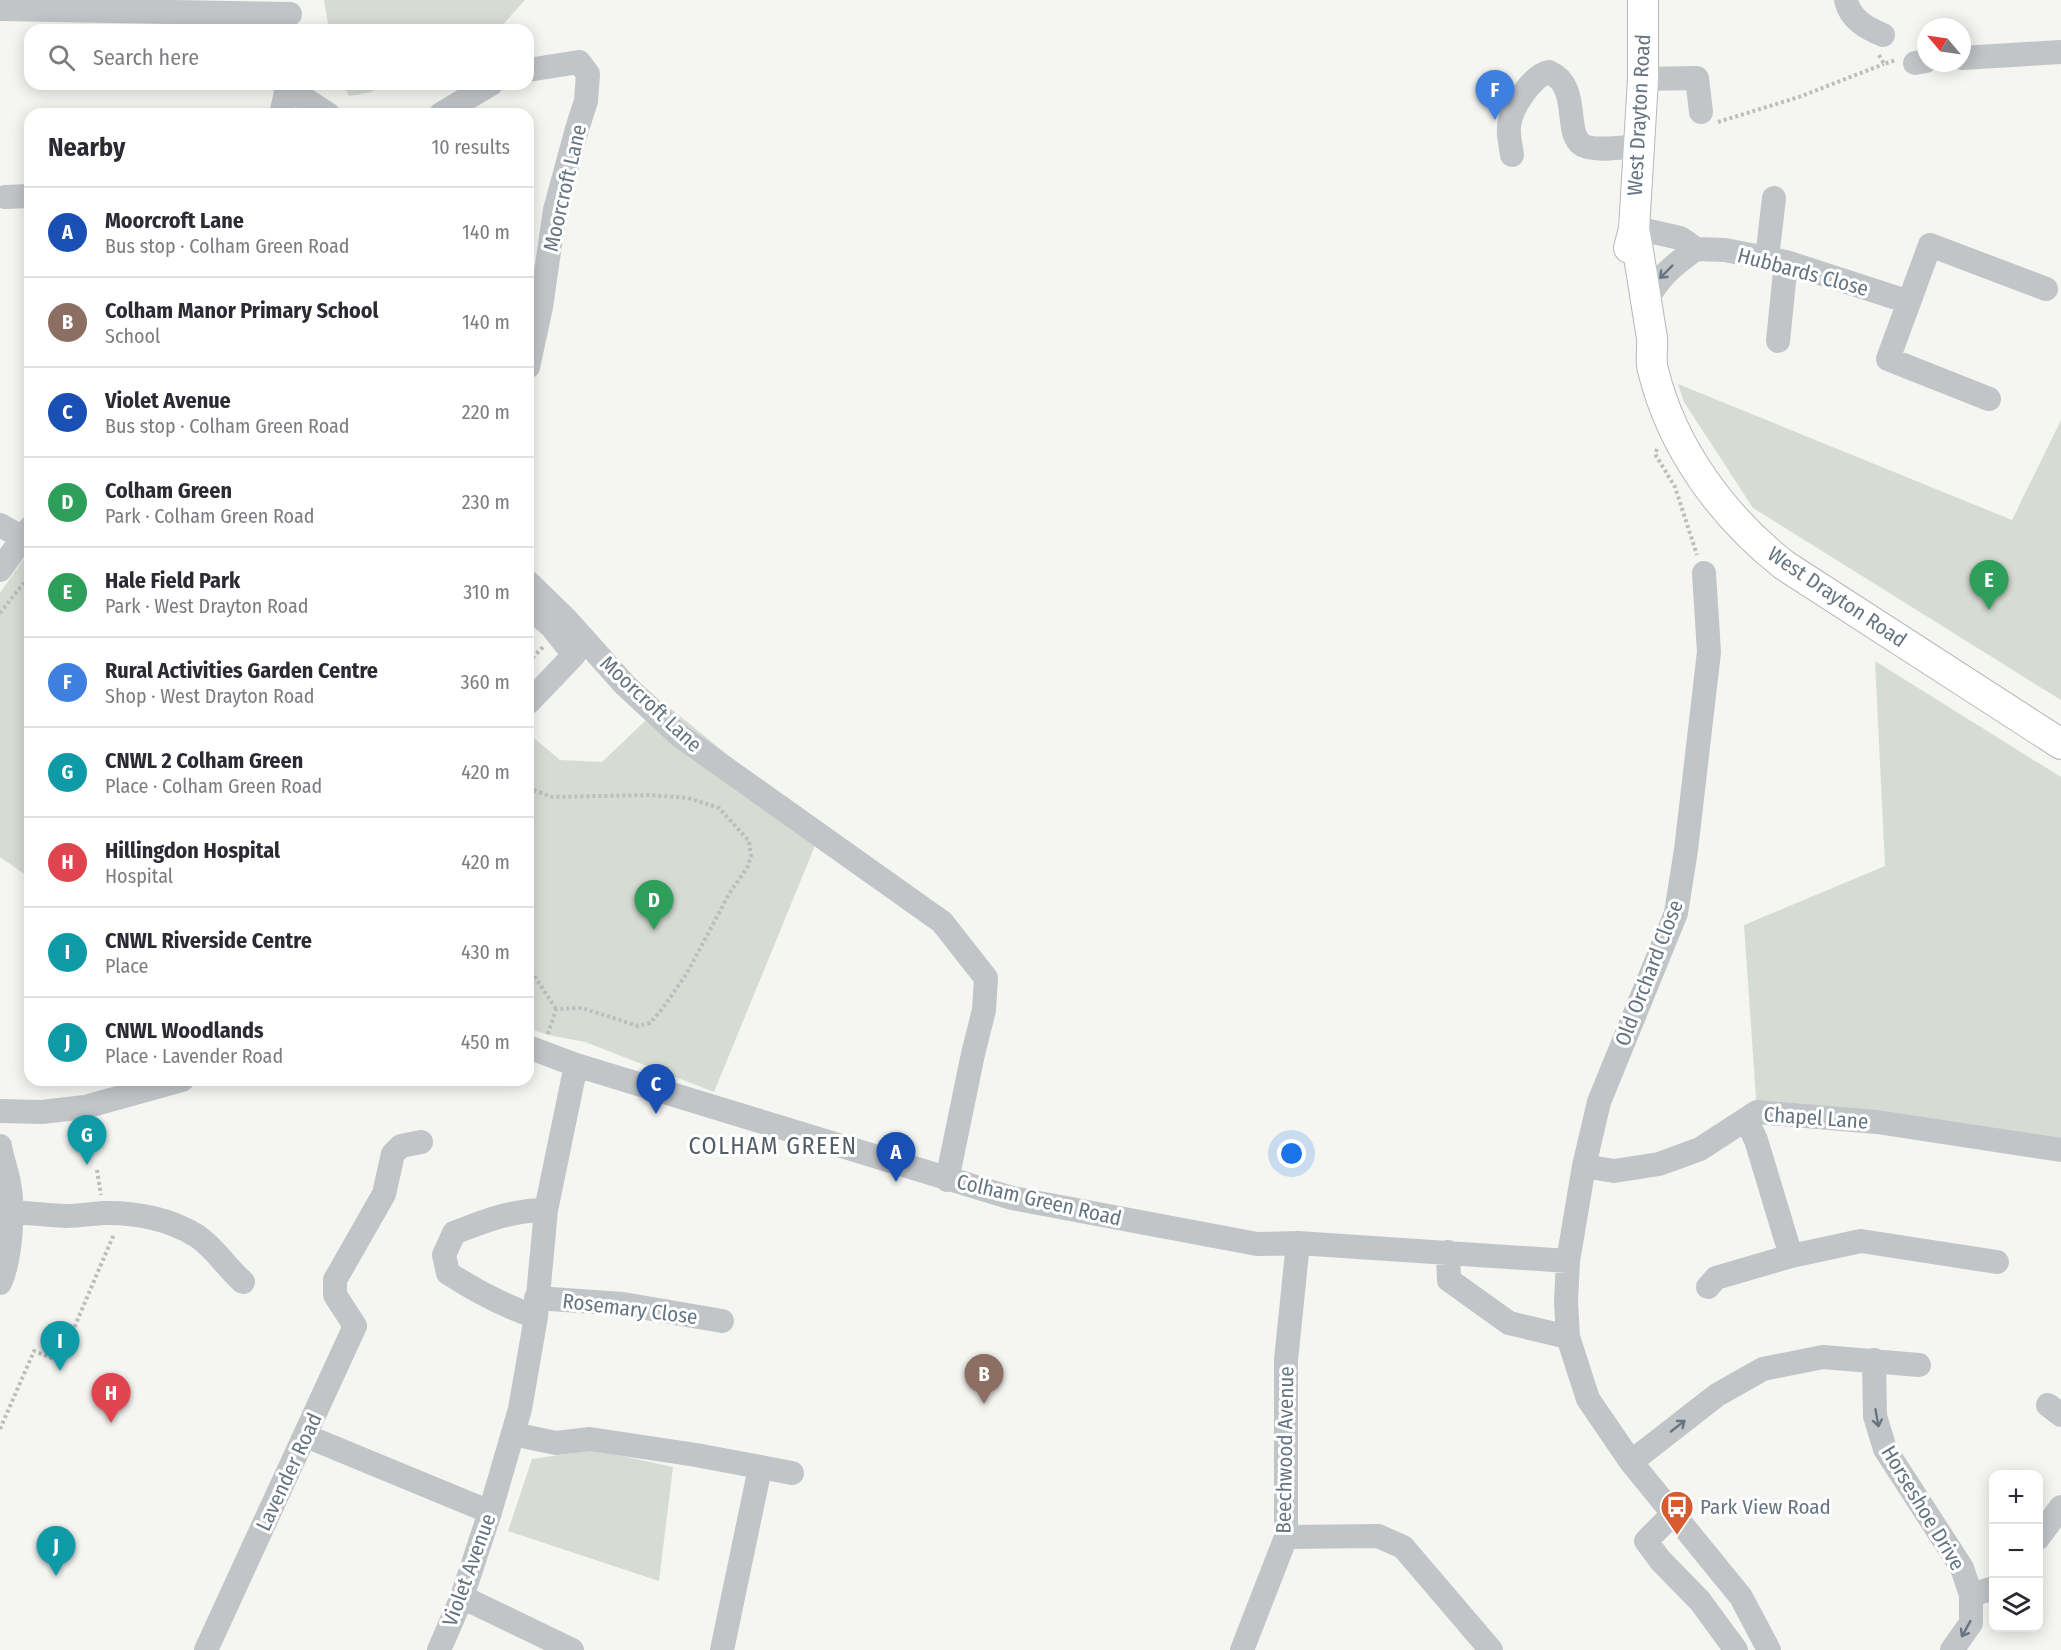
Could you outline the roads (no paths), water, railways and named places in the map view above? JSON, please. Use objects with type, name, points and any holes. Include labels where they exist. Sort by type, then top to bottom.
[{"type":"main road","name":"West Drayton Road","points":[[1643,0],[1644,79],[1634,229],[1625,267],[1624,284],[1628,317],[1635,340],[1641,354],[1652,367],[1687,456],[1734,518],[1772,554],[1830,595],[2061,744]]},
{"type":"main road","name":"West Drayton Road","points":[[1634,229],[1652,341],[1652,367]]},
{"type":"street","points":[[1846,0],[1853,16],[1870,30],[1883,36]]},
{"type":"street","points":[[0,9],[290,15]]},
{"type":"street","points":[[1971,57],[2061,52]]},
{"type":"street","name":"Moorcroft Lane","points":[[534,69],[579,62],[588,74],[586,101],[555,210],[534,339]]},
{"type":"street","points":[[1512,155],[1509,127],[1511,114],[1537,76],[1549,72],[1555,75],[1566,89],[1574,135],[1578,142],[1592,147],[1639,146]]},
{"type":"street","points":[[1644,79],[1697,78],[1701,112]]},
{"type":"street","points":[[282,108],[287,90]]},
{"type":"street","points":[[294,90],[319,108]]},
{"type":"street","points":[[451,108],[481,90]]},
{"type":"street","points":[[5,197],[24,196]]},
{"type":"street","points":[[1774,198],[1778,341]]},
{"type":"street","name":"Hubbards Close","points":[[1634,229],[1680,238],[1696,249],[1725,250],[1777,260],[1909,302]]},
{"type":"street","points":[[1989,399],[1888,359],[1930,245],[2046,289]]},
{"type":"street","points":[[1645,303],[1669,268],[1696,249]]},
{"type":"street","points":[[0,525],[24,532]]},
{"type":"street","points":[[0,570],[24,536]]},
{"type":"street","name":"Old Orchard Close","points":[[1568,1261],[1584,1166],[1599,1102],[1676,913],[1686,850],[1709,652],[1704,573]]},
{"type":"street","name":"Moorcroft Lane","points":[[534,588],[566,619],[626,685],[680,736],[942,922],[986,978],[984,1010],[947,1180]]},
{"type":"street","points":[[534,611],[552,627],[574,655],[534,697]]},
{"type":"street","name":"Colham Green Road","points":[[538,1041],[576,1065],[1012,1198],[1257,1245],[1298,1243],[1568,1261]]},
{"type":"street","name":"Violet Avenue","points":[[439,1650],[462,1597],[520,1409],[536,1307],[546,1210],[576,1065]]},
{"type":"street","points":[[0,1111],[42,1112],[85,1107],[160,1086]]},
{"type":"street","name":"Chapel Lane","points":[[1584,1166],[1614,1171],[1659,1164],[1700,1149],[1757,1112],[1877,1122],[2061,1150]]},
{"type":"street","points":[[1746,1119],[1756,1140],[1791,1256]]},
{"type":"street","name":"Lavender Road","points":[[206,1650],[355,1326],[335,1295],[335,1280],[384,1194],[393,1154],[401,1146],[421,1142]]},
{"type":"street","points":[[0,1146],[10,1184],[10,1241],[0,1283]]},
{"type":"street","name":"Rosemary Close","points":[[546,1210],[526,1210],[491,1218],[454,1233],[444,1255],[448,1274],[508,1308],[623,1304],[722,1321]]},
{"type":"street","points":[[10,1212],[68,1216],[116,1214],[155,1218],[181,1227],[211,1247],[227,1268],[243,1282]]},
{"type":"street","points":[[1708,1287],[1716,1278],[1791,1256],[1861,1242],[1997,1262]]},
{"type":"street","name":"Beechwood Avenue","points":[[1242,1650],[1286,1537],[1286,1360],[1298,1243]]},
{"type":"street","points":[[1448,1252],[1449,1280],[1509,1323],[1568,1337]]},
{"type":"street","points":[[1568,1261],[1566,1302],[1568,1337],[1587,1399],[1631,1461],[1740,1597],[1769,1650]]},
{"type":"street","points":[[1631,1461],[1717,1395],[1763,1370],[1823,1357],[1919,1365]]},
{"type":"street","name":"Horseshoe Drive","points":[[1874,1360],[1875,1416],[1885,1449],[1962,1568],[1982,1592],[1971,1623],[1952,1650]]},
{"type":"street","points":[[513,1434],[556,1443],[590,1439],[696,1455],[792,1473]]},
{"type":"street","points":[[306,1436],[490,1512]]},
{"type":"street","points":[[722,1650],[760,1468]]},
{"type":"street","points":[[2043,1531],[2061,1507]]},
{"type":"street","points":[[1673,1514],[1646,1540],[1660,1560],[1700,1601],[1736,1650]]},
{"type":"street","points":[[1286,1537],[1378,1536],[1403,1547],[1491,1650]]},
{"type":"street","points":[[462,1597],[572,1650]]},
{"type":"place","name":"Rural Activities Garden Centre","points":[[1495,120]]},
{"type":"place","name":"Hale Field Park","points":[[1989,610]]},
{"type":"place","name":"Colham Green","points":[[654,930]]},
{"type":"place","name":"Violet Avenue","points":[[656,1114]]},
{"type":"place","name":"CNWL 2 Colham Green","points":[[87,1165]]},
{"type":"place","name":"Moorcroft Lane","points":[[896,1182]]},
{"type":"place","name":"CNWL Riverside Centre","points":[[60,1371]]},
{"type":"place","name":"Colham Manor Primary School","points":[[984,1404]]},
{"type":"place","name":"Hillingdon Hospital","points":[[111,1423]]},
{"type":"place","name":"Park View Road","points":[[1677,1536]]},
{"type":"place","name":"CNWL Woodlands","points":[[56,1576]]},
{"type":"district","name":"COLHAM GREEN","points":[[773,1146]]}]
